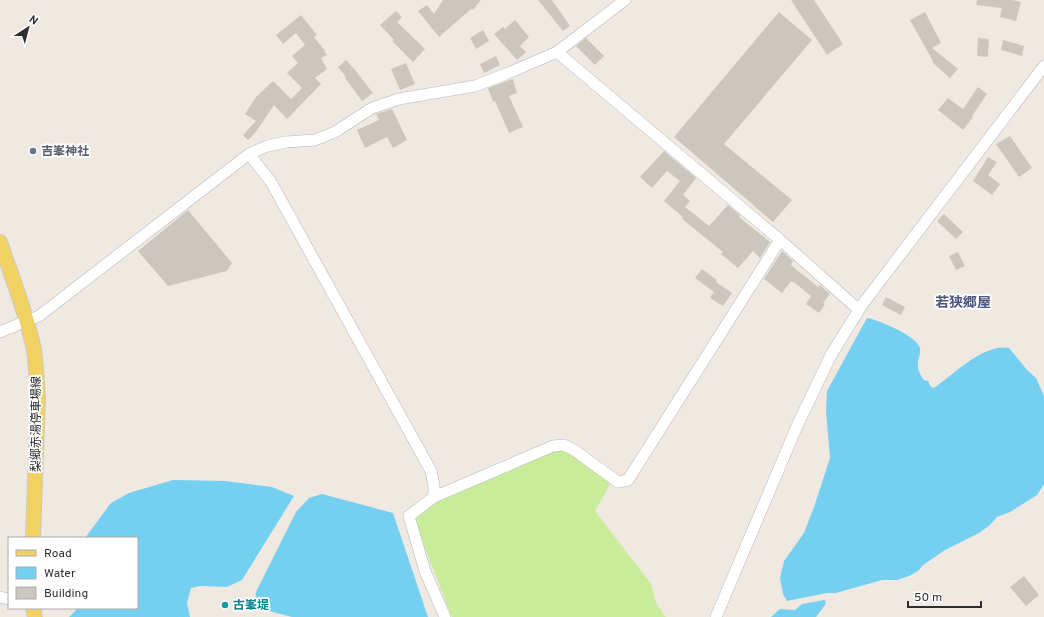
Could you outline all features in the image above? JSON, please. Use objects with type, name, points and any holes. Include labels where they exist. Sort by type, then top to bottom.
[{"type":"main road","name":"梨郷赤湯停車場線","points":[[0,242],[34,350],[38,396],[34,537]]},
{"type":"street","points":[[0,332],[39,316],[249,154],[267,146],[286,142],[315,140],[334,132],[372,108],[399,99],[475,86],[557,52],[625,0]]},
{"type":"street","points":[[557,52],[780,240],[858,309]]},
{"type":"street","points":[[716,617],[813,391],[831,355],[858,309],[1044,66]]},
{"type":"street","points":[[249,154],[271,182],[431,471],[434,496]]},
{"type":"street","points":[[445,617],[425,571],[409,516],[434,496],[553,446],[564,445],[574,450],[618,482],[628,480],[780,240]]},
{"type":"green space","points":[[562,449],[610,481],[609,486],[595,511],[651,584],[656,603],[666,617],[452,617],[414,520],[440,498],[486,481],[555,450]]},
{"type":"water","points":[[867,318],[897,329],[917,343],[920,348],[918,365],[920,372],[924,380],[928,381],[931,387],[934,388],[980,355],[990,350],[1009,348],[1027,370],[1036,378],[1044,396],[1044,484],[1037,495],[1010,512],[997,517],[990,525],[979,533],[945,550],[923,565],[918,571],[909,576],[897,580],[882,580],[836,593],[827,593],[787,601],[783,594],[780,578],[784,561],[804,533],[830,458],[826,411],[827,391]]},
{"type":"water","points":[[173,480],[225,481],[272,487],[294,496],[242,580],[227,587],[200,586],[191,588],[187,603],[190,617],[69,617],[77,609],[138,609],[138,537],[86,537],[111,503],[129,493]]},
{"type":"water","points":[[322,494],[393,513],[428,617],[292,617],[269,611],[255,604],[256,592],[296,512],[309,498]]},
{"type":"water","points":[[824,600],[826,601],[825,605],[816,617],[771,617],[780,609],[795,610],[802,604]]},
{"type":"building","points":[[443,0],[481,0],[473,10],[471,9],[439,37],[418,11],[427,5],[434,14]]},
{"type":"building","points":[[538,0],[552,0],[570,26],[563,31]]},
{"type":"building","points":[[791,0],[814,0],[843,44],[827,55]]},
{"type":"building","points":[[977,0],[1012,0],[1021,2],[1016,21],[1000,17],[1002,8],[976,5]]},
{"type":"building","points":[[396,11],[402,17],[397,22],[425,49],[413,62],[392,41],[394,40],[380,25]]},
{"type":"building","points":[[779,12],[812,40],[724,144],[792,200],[773,222],[674,137]]},
{"type":"building","points":[[925,12],[941,43],[932,48],[958,69],[950,78],[932,62],[933,61],[910,20]]},
{"type":"building","points":[[301,15],[317,35],[314,37],[327,55],[321,58],[327,69],[315,78],[321,84],[287,119],[274,105],[255,133],[248,140],[243,135],[256,121],[245,114],[256,97],[273,81],[291,99],[302,88],[287,73],[298,63],[292,56],[305,45],[296,33],[283,44],[276,35]]},
{"type":"building","points":[[515,20],[529,37],[520,46],[526,52],[517,60],[494,34],[503,27],[505,29]]},
{"type":"building","points":[[483,30],[489,41],[476,49],[470,38]]},
{"type":"building","points":[[586,38],[604,56],[595,65],[576,46]]},
{"type":"building","points":[[978,38],[989,39],[988,57],[977,56]]},
{"type":"building","points":[[1003,40],[1024,46],[1022,56],[1001,50]]},
{"type":"building","points":[[496,56],[500,65],[484,73],[480,64]]},
{"type":"building","points":[[346,60],[373,93],[362,101],[338,67]]},
{"type":"building","points":[[406,63],[415,84],[400,90],[391,69]]},
{"type":"building","points":[[513,79],[517,93],[509,96],[523,127],[509,133],[495,101],[493,102],[488,88]]},
{"type":"building","points":[[978,87],[987,94],[963,130],[938,110],[948,98],[963,109]]},
{"type":"building","points":[[392,109],[407,140],[393,148],[387,137],[365,148],[357,130],[379,120],[376,114]]},
{"type":"building","points":[[1010,136],[1032,168],[1019,177],[996,144]]},
{"type":"building","points":[[664,151],[696,178],[683,195],[690,201],[685,207],[709,226],[728,205],[740,215],[739,217],[770,242],[760,258],[753,251],[738,268],[721,254],[723,252],[682,219],[683,217],[664,201],[680,181],[667,171],[652,188],[640,177]]},
{"type":"building","points":[[988,157],[997,162],[988,175],[1000,184],[992,195],[973,181]]},
{"type":"building","points":[[188,210],[232,263],[227,271],[168,286],[138,251]]},
{"type":"building","points":[[944,214],[963,232],[956,239],[937,221]]},
{"type":"building","points":[[782,251],[793,261],[791,265],[818,287],[820,285],[830,294],[823,303],[825,304],[819,313],[806,304],[811,296],[795,283],[791,281],[782,293],[764,279]]},
{"type":"building","points":[[958,252],[965,266],[956,270],[949,256]]},
{"type":"building","points":[[702,269],[717,280],[716,282],[732,293],[723,306],[710,298],[714,292],[695,278]]},
{"type":"building","points":[[886,297],[905,307],[901,315],[882,305]]},
{"type":"building","points":[[1024,576],[1039,595],[1026,606],[1010,587]]},
{"type":"place","name":"吉峯神社","points":[[33,151]]},
{"type":"place","name":"古峯堤","points":[[225,605]]},
{"type":"district","name":"若狭郷屋","points":[[963,302]]}]
